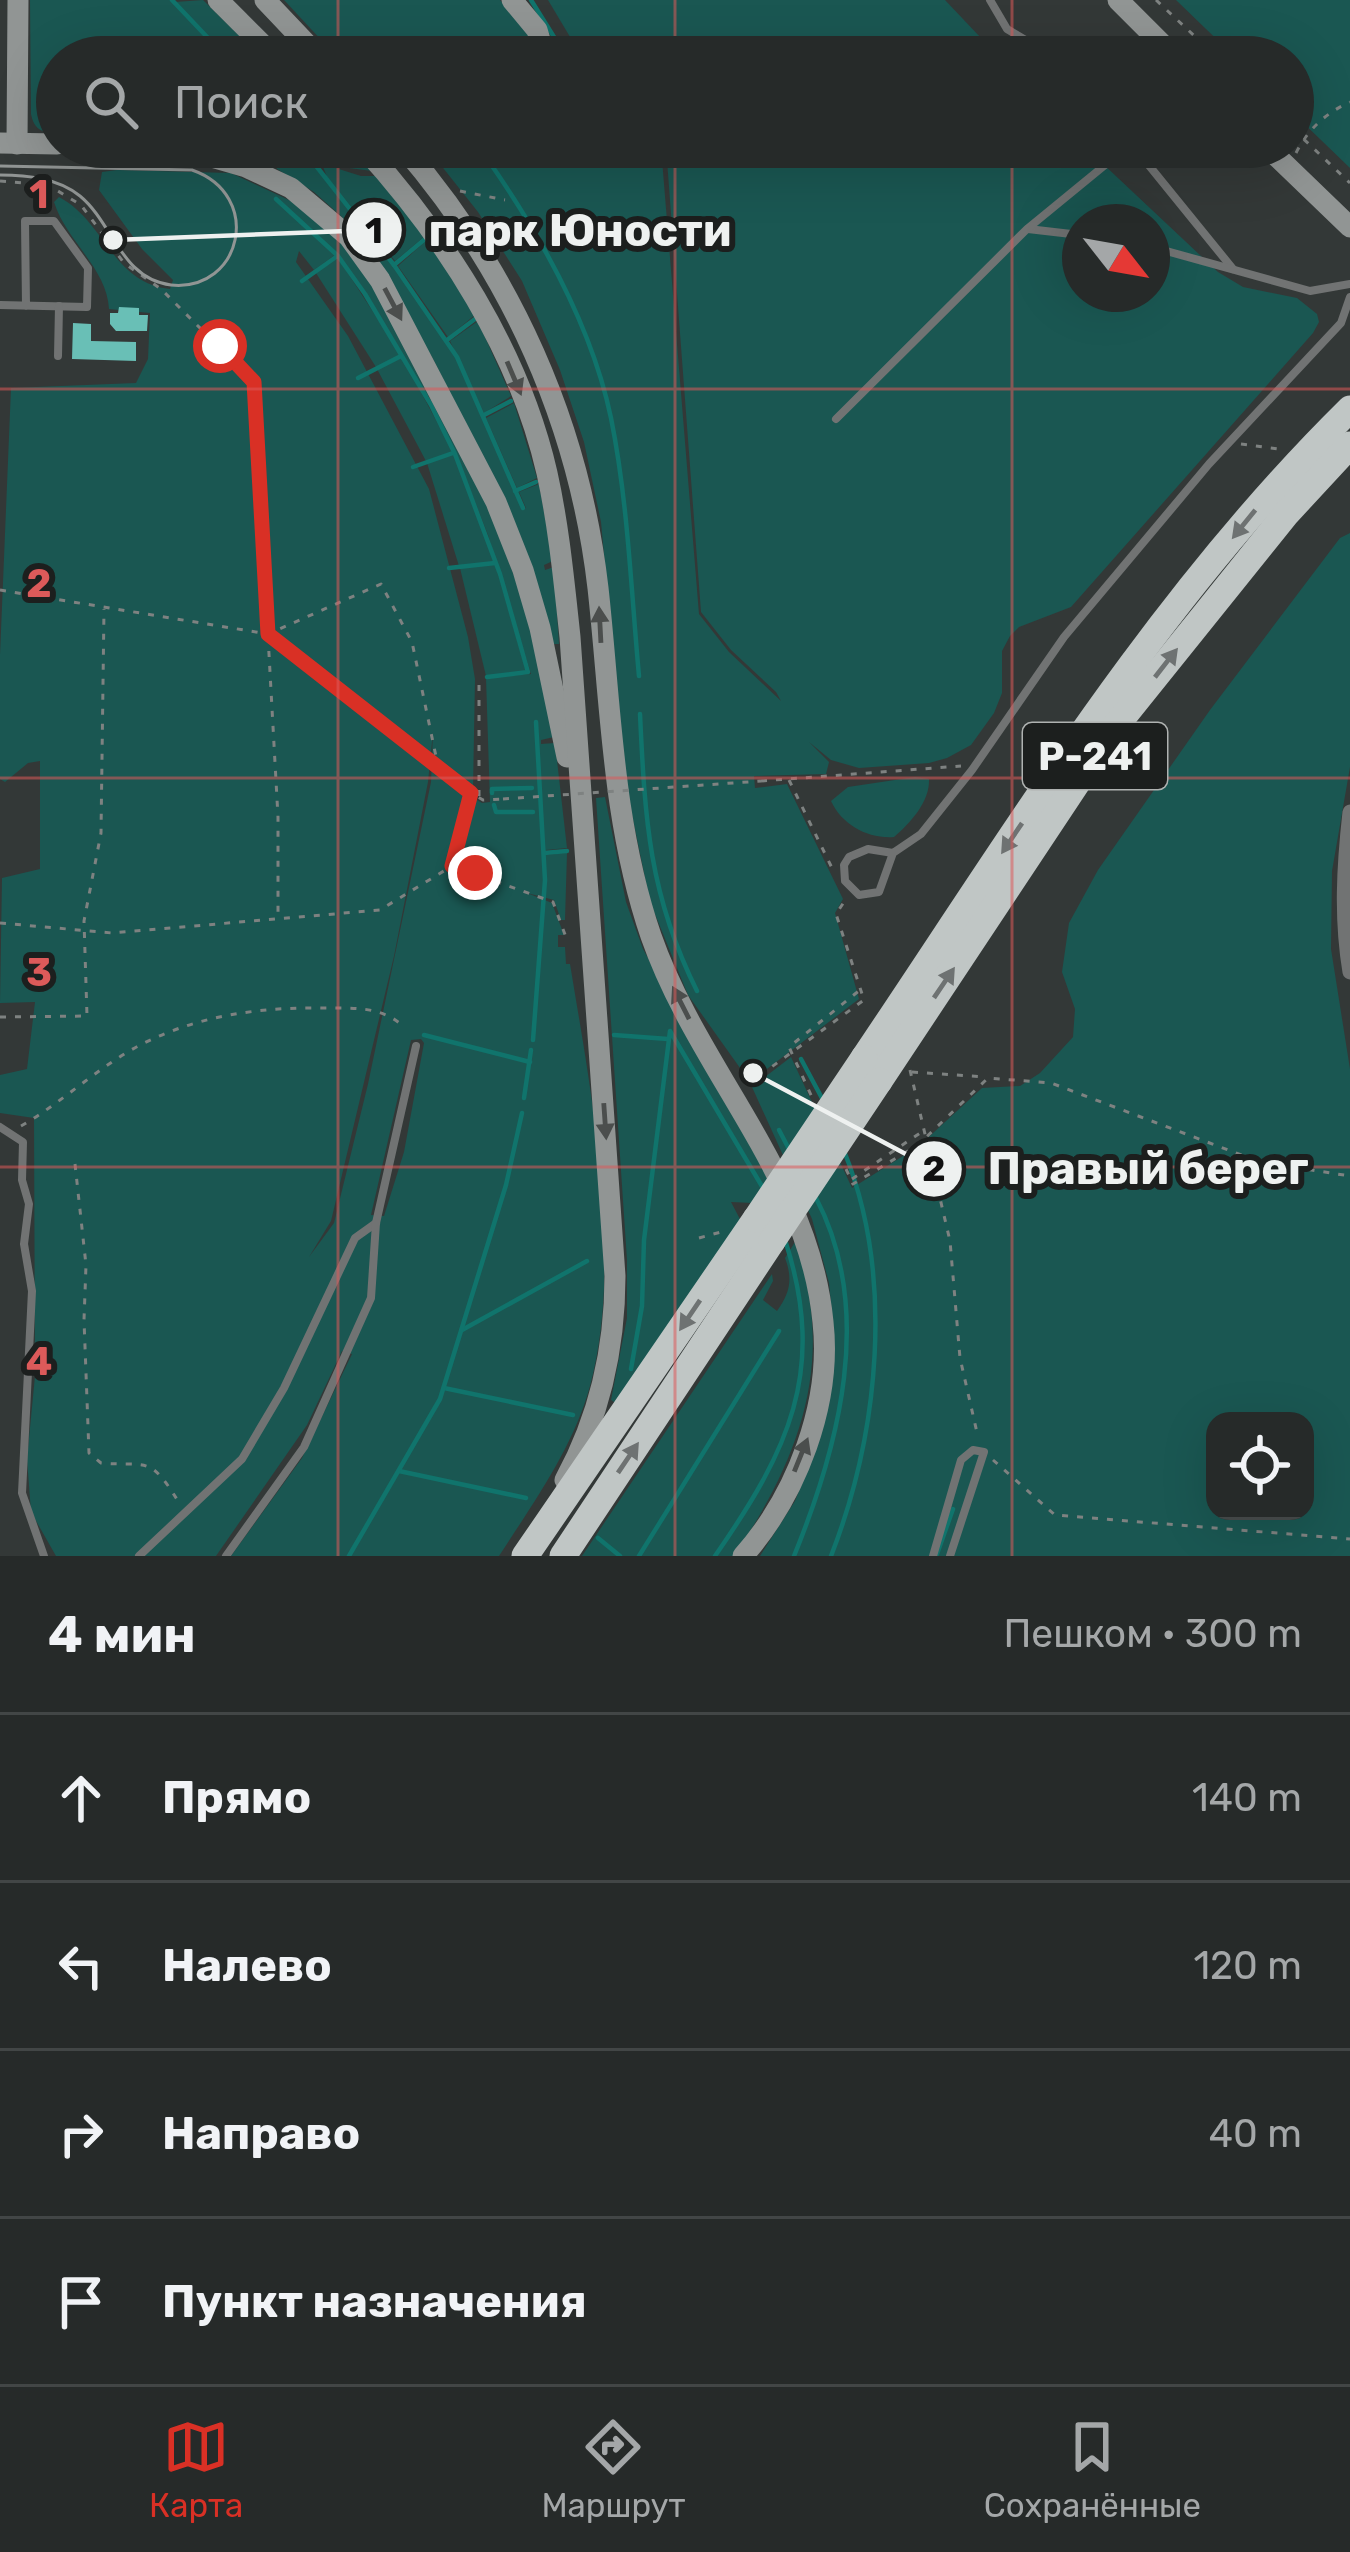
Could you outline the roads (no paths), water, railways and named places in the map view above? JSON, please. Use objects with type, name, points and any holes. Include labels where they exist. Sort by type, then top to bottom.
[{"type":"highway","name":"Р-241","points":[[563,1556],[764,1230],[1097,712],[1190,590],[1328,446],[1350,409]]},
{"type":"highway","name":"Р-241","points":[[525,1556],[764,1230]]},
{"type":"main road","points":[[9,144],[18,0]]},
{"type":"main road","points":[[218,0],[254,36]]},
{"type":"main road","points":[[265,0],[300,36]]},
{"type":"main road","points":[[512,0],[539,36]]},
{"type":"main road","points":[[1118,0],[1154,36]]},
{"type":"main road","points":[[251,168],[310,201],[349,237],[366,259],[472,452],[523,569],[584,837]]},
{"type":"main road","points":[[382,168],[453,260],[506,358],[536,434],[559,538],[570,637],[615,1310],[606,1378],[591,1422],[525,1556]]},
{"type":"main road","points":[[421,168],[501,283],[569,441],[592,542],[617,803],[633,879],[652,940],[700,1041],[776,1170],[818,1277],[824,1329],[816,1414],[802,1458],[778,1506],[743,1556]]},
{"type":"main road","points":[[1289,168],[1350,227]]},
{"type":"street","points":[[1350,812],[1344,938],[1350,972]]},
{"type":"lane","points":[[990,0],[1007,29],[1019,36]]},
{"type":"lane","points":[[836,419],[1027,230],[1104,168]]},
{"type":"lane","points":[[1148,168],[1234,270]]},
{"type":"lane","points":[[0,305],[87,307],[88,268],[54,221],[26,220],[26,305]]},
{"type":"lane","points":[[1027,230],[1062,233]]},
{"type":"lane","points":[[1170,252],[1310,291],[1350,284]]},
{"type":"lane","points":[[892,853],[879,892],[859,895],[845,881],[849,857],[868,849],[892,853],[907,847],[937,816],[1064,637],[1209,464],[1341,323],[1350,297]]},
{"type":"lane","points":[[58,307],[58,356]]},
{"type":"lane","points":[[226,1556],[304,1447],[371,1298],[376,1223],[416,1046]]},
{"type":"lane","points":[[4,1129],[22,1142],[22,1180],[29,1204],[24,1244],[32,1291],[22,1493],[44,1556]]},
{"type":"lane","points":[[139,1556],[242,1460],[284,1388],[355,1238],[376,1223]]},
{"type":"lane","points":[[933,1556],[962,1460],[973,1450],[984,1452],[950,1556]]},
{"type":"waterway","points":[[172,0],[206,36]]},
{"type":"waterway","points":[[531,0],[553,36]]},
{"type":"waterway","points":[[318,168],[394,265],[457,357],[523,508]]},
{"type":"waterway","points":[[493,168],[562,283],[602,384],[617,450],[639,676]]},
{"type":"waterway","points":[[276,199],[338,256],[365,294],[455,454],[500,574],[528,672],[487,677]]},
{"type":"waterway","points":[[394,265],[425,239]]},
{"type":"waterway","points":[[302,281],[336,257]]},
{"type":"waterway","points":[[447,340],[475,319]]},
{"type":"waterway","points":[[358,378],[401,356]]},
{"type":"waterway","points":[[484,415],[511,401]]},
{"type":"waterway","points":[[413,467],[453,453]]},
{"type":"waterway","points":[[515,491],[536,482]]},
{"type":"waterway","points":[[449,568],[495,563]]},
{"type":"waterway","points":[[640,714],[652,856],[669,922],[697,991]]},
{"type":"waterway","points":[[533,1040],[545,880],[536,722]]},
{"type":"waterway","points":[[492,793],[492,789],[532,788]]},
{"type":"waterway","points":[[494,805],[496,812],[533,812]]},
{"type":"waterway","points":[[544,853],[567,851]]},
{"type":"waterway","points":[[631,1369],[642,1306],[644,1240],[670,1031],[763,1188]]},
{"type":"waterway","points":[[424,1035],[530,1062]]},
{"type":"waterway","points":[[614,1035],[668,1039]]},
{"type":"waterway","points":[[524,1098],[531,1050]]},
{"type":"waterway","points":[[801,1059],[824,1102]]},
{"type":"waterway","points":[[349,1556],[440,1399],[506,1185],[522,1113]]},
{"type":"waterway","points":[[779,1130],[790,1151]]},
{"type":"waterway","points":[[831,1556],[860,1458],[875,1354],[870,1250],[844,1151]]},
{"type":"waterway","points":[[794,1556],[836,1424],[847,1331],[834,1241],[816,1198]]},
{"type":"waterway","points":[[715,1556],[763,1481],[793,1408],[802,1332],[798,1289],[786,1243]]},
{"type":"waterway","points":[[462,1330],[587,1261]]},
{"type":"waterway","points":[[639,1556],[779,1331]]},
{"type":"waterway","points":[[444,1388],[573,1415]]},
{"type":"waterway","points":[[399,1471],[526,1498]]},
{"type":"waterway","points":[[937,1554],[953,1509]]},
{"type":"waterway","points":[[598,1538],[620,1556]]},
{"type":"tram line","points":[[0,166],[36,167]]},
{"type":"tram line","points":[[0,175],[42,179],[80,196],[129,261],[154,281],[195,283],[214,274],[228,258],[236,219],[215,182],[192,170],[96,168]]},
{"type":"place","name":"парк Юности","points":[[113,240]]},
{"type":"place","name":"Правый берег","points":[[753,1073]]}]
